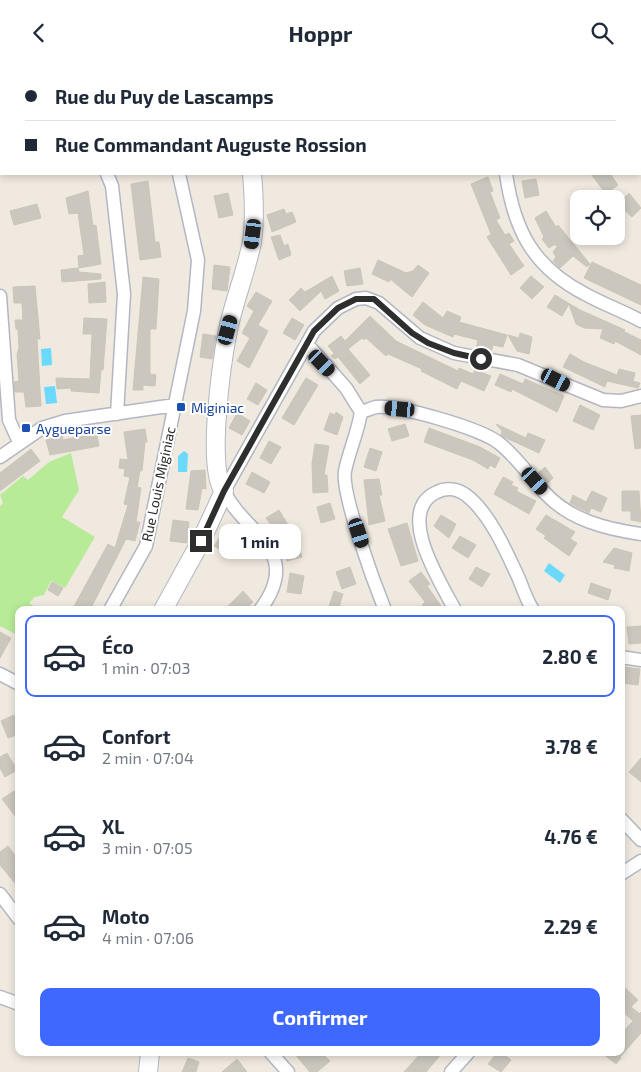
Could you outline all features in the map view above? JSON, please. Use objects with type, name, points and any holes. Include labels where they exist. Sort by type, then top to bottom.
[{"type":"street","points":[[108,175],[112,186],[124,294],[117,414]]},
{"type":"street","name":"Rue Louis Miginiac","points":[[112,606],[146,546],[194,311],[198,260],[179,175]]},
{"type":"street","points":[[252,175],[254,224],[251,244],[228,330],[218,394],[216,463],[219,485],[228,500],[262,537],[274,559],[275,582],[262,606]]},
{"type":"street","points":[[506,175],[515,219],[527,244],[539,260],[566,284],[641,321]]},
{"type":"street","points":[[0,296],[8,420],[19,442]]},
{"type":"street","points":[[166,606],[201,541],[224,491],[314,331],[330,313],[347,302],[366,298],[379,303],[420,338],[454,353],[518,365],[603,400],[621,401],[641,396]]},
{"type":"street","points":[[307,344],[346,388],[361,412],[358,432],[345,473],[348,500],[383,606]]},
{"type":"street","points":[[0,457],[19,442],[42,428],[64,421],[174,405]]},
{"type":"street","points":[[361,412],[376,407],[400,409],[429,416],[498,441],[560,507],[587,521],[612,530],[641,533]]},
{"type":"street","points":[[453,606],[425,550],[419,522],[420,511],[426,501],[436,492],[447,489],[458,491],[467,496],[480,510],[506,550],[532,606]]},
{"type":"street","points":[[625,658],[641,660]]},
{"type":"street","points":[[0,674],[15,682]]},
{"type":"street","points":[[625,823],[641,840]]},
{"type":"street","points":[[625,871],[641,861]]},
{"type":"street","points":[[0,894],[15,914]]},
{"type":"street","points":[[0,997],[15,1003]]},
{"type":"street","points":[[148,1072],[150,1056]]},
{"type":"street","points":[[274,1056],[288,1072]]},
{"type":"street","points":[[451,1072],[465,1056]]},
{"type":"green space","points":[[71,453],[79,490],[62,517],[95,537],[65,588],[51,581],[44,595],[35,597],[29,603],[34,606],[15,606],[15,634],[0,626],[0,506],[3,503],[0,495],[23,476],[28,480],[49,462]]},
{"type":"water","points":[[51,348],[52,365],[42,366],[41,349]]},
{"type":"water","points":[[55,386],[57,403],[46,404],[44,387]]},
{"type":"water","points":[[184,451],[188,454],[187,472],[178,472],[178,456]]},
{"type":"water","points":[[549,563],[565,575],[560,583],[544,571]]},
{"type":"building","points":[[592,175],[611,175],[618,185],[611,190],[603,190]]},
{"type":"building","points":[[488,177],[493,191],[490,192],[500,218],[496,220],[505,235],[509,233],[514,241],[509,244],[524,266],[511,275],[487,237],[491,234],[471,184]]},
{"type":"building","points":[[536,179],[539,195],[525,198],[522,181]]},
{"type":"building","points":[[148,181],[155,242],[159,242],[161,257],[140,260],[131,184]]},
{"type":"building","points":[[88,191],[93,226],[96,225],[101,264],[79,268],[78,256],[84,255],[78,213],[69,214],[66,198]]},
{"type":"building","points":[[228,193],[233,215],[219,218],[214,196]]},
{"type":"building","points":[[629,193],[641,208],[632,217],[625,210],[625,197]]},
{"type":"building","points":[[37,204],[41,218],[14,225],[10,211]]},
{"type":"building","points":[[284,209],[286,214],[292,212],[296,222],[272,232],[267,215]]},
{"type":"building","points":[[546,211],[556,227],[558,225],[570,240],[570,245],[574,245],[590,264],[587,267],[573,256],[560,268],[553,261],[556,257],[553,252],[557,247],[555,244],[549,248],[542,239],[544,237],[535,218]]},
{"type":"building","points":[[280,235],[284,246],[288,244],[291,255],[279,260],[271,237]]},
{"type":"building","points":[[378,260],[406,273],[413,271],[418,265],[429,273],[412,297],[390,279],[389,282],[372,274]]},
{"type":"building","points":[[592,262],[641,285],[641,305],[584,278]]},
{"type":"building","points":[[214,265],[230,267],[227,291],[212,289]]},
{"type":"building","points":[[78,268],[79,272],[101,274],[101,279],[62,282],[61,270]]},
{"type":"building","points":[[360,268],[363,284],[347,286],[344,271]]},
{"type":"building","points":[[332,276],[339,291],[325,299],[321,291],[300,311],[289,300],[301,288],[305,292]]},
{"type":"building","points":[[531,276],[544,287],[532,299],[520,288]]},
{"type":"building","points":[[143,277],[159,279],[156,329],[150,329],[150,374],[156,375],[155,386],[143,385],[143,390],[133,390]]},
{"type":"building","points":[[105,282],[106,302],[89,303],[88,284]]},
{"type":"building","points":[[35,286],[40,339],[37,339],[41,406],[26,407],[24,392],[15,392],[14,382],[19,381],[17,354],[19,348],[18,329],[16,329],[15,320],[23,320],[22,303],[14,303],[13,287]]},
{"type":"building","points":[[256,292],[272,301],[258,325],[268,331],[249,368],[237,361],[250,338],[242,333],[254,311],[247,306]]},
{"type":"building","points":[[555,295],[580,310],[625,330],[623,331],[641,340],[641,355],[615,341],[614,344],[600,338],[603,329],[584,328],[576,324],[569,304],[562,316],[547,307]]},
{"type":"building","points":[[423,302],[443,318],[447,311],[461,317],[459,322],[507,335],[503,347],[493,345],[491,352],[476,349],[478,340],[454,334],[453,337],[425,325],[413,315]]},
{"type":"building","points":[[370,316],[396,341],[458,371],[459,368],[473,374],[475,370],[491,376],[484,391],[461,381],[457,389],[421,371],[422,369],[388,354],[386,356],[366,338],[364,340],[362,338],[348,349],[370,375],[360,384],[338,357],[335,359],[331,356],[334,353],[328,346],[341,336],[345,341]]},
{"type":"building","points":[[84,318],[107,319],[103,370],[101,370],[99,393],[71,391],[71,388],[57,389],[56,378],[90,379],[92,334],[83,334]]},
{"type":"building","points":[[292,318],[304,325],[295,340],[283,333]]},
{"type":"building","points":[[520,333],[532,337],[529,354],[517,351],[508,335],[519,338]]},
{"type":"building","points":[[203,334],[216,336],[212,359],[200,357]]},
{"type":"building","points":[[570,354],[584,362],[617,375],[619,369],[635,373],[633,381],[640,383],[638,388],[607,381],[605,387],[563,367]]},
{"type":"building","points":[[500,374],[523,384],[525,379],[564,396],[557,412],[512,389],[511,392],[495,385]]},
{"type":"building","points":[[306,378],[318,385],[294,425],[282,418]]},
{"type":"building","points":[[256,383],[267,390],[258,405],[247,399]]},
{"type":"building","points":[[580,405],[600,415],[593,430],[573,421]]},
{"type":"building","points":[[336,412],[343,417],[337,435],[324,430],[330,413],[335,415]]},
{"type":"building","points":[[237,413],[250,421],[242,435],[229,428]]},
{"type":"building","points":[[641,415],[641,448],[635,449],[631,416]]},
{"type":"building","points":[[405,424],[409,436],[392,441],[388,429]]},
{"type":"building","points":[[496,424],[526,438],[528,433],[545,440],[539,453],[501,435],[502,431]]},
{"type":"building","points":[[429,428],[480,447],[500,458],[495,468],[490,465],[488,469],[473,460],[424,442]]},
{"type":"building","points":[[145,429],[147,442],[145,442],[142,471],[140,471],[137,487],[141,488],[136,522],[140,522],[135,541],[126,539],[92,606],[74,606],[108,544],[115,548],[128,505],[124,504],[130,477],[124,476],[125,469],[119,468],[120,459],[128,460],[124,432]]},
{"type":"building","points":[[96,430],[99,446],[50,455],[46,440],[62,436],[63,440],[88,435],[88,431]]},
{"type":"building","points":[[269,441],[281,447],[271,464],[260,458]]},
{"type":"building","points":[[315,444],[329,446],[324,475],[327,475],[328,492],[313,493],[312,463]]},
{"type":"building","points":[[370,448],[382,452],[376,471],[364,467]]},
{"type":"building","points":[[31,449],[40,461],[0,491],[0,473]]},
{"type":"building","points":[[545,467],[553,478],[547,484],[538,473]]},
{"type":"building","points":[[205,470],[206,489],[202,488],[198,510],[186,509],[191,471]]},
{"type":"building","points":[[252,472],[270,482],[264,493],[246,484]]},
{"type":"building","points":[[503,477],[513,482],[511,485],[518,488],[516,491],[536,501],[529,514],[494,494]]},
{"type":"building","points":[[379,479],[382,495],[379,495],[385,521],[369,525],[364,480]]},
{"type":"building","points":[[592,491],[607,498],[601,512],[591,508],[589,513],[570,503],[573,495],[586,502]]},
{"type":"building","points":[[622,491],[639,491],[641,522],[631,520],[631,511],[622,511]]},
{"type":"building","points":[[330,503],[335,519],[321,523],[317,507]]},
{"type":"building","points":[[279,510],[291,530],[293,528],[302,557],[287,561],[280,537],[266,518]]},
{"type":"building","points":[[441,515],[456,524],[449,538],[434,526]]},
{"type":"building","points":[[546,515],[575,532],[570,539],[577,543],[569,556],[544,538],[546,536],[536,529]]},
{"type":"building","points":[[173,520],[189,522],[187,543],[170,541]]},
{"type":"building","points":[[407,523],[418,561],[401,566],[388,529]]},
{"type":"building","points":[[228,525],[237,534],[225,552],[214,546]]},
{"type":"building","points":[[460,536],[476,545],[468,558],[452,548]]},
{"type":"building","points":[[614,548],[632,553],[629,571],[614,568],[615,565],[603,562]]},
{"type":"building","points":[[350,567],[356,584],[342,589],[336,572]]},
{"type":"building","points":[[476,567],[490,574],[482,587],[469,579]]},
{"type":"building","points":[[421,572],[430,584],[427,586],[441,606],[423,606],[425,602],[409,581]]},
{"type":"building","points":[[290,573],[304,576],[301,594],[287,592]]},
{"type":"building","points":[[52,582],[63,588],[58,596],[48,590]]},
{"type":"building","points":[[591,583],[611,590],[608,600],[588,593]]},
{"type":"building","points":[[243,591],[253,602],[249,606],[228,606]]},
{"type":"building","points":[[334,591],[343,594],[339,606],[329,606]]},
{"type":"building","points":[[641,626],[641,643],[629,644],[627,627]]},
{"type":"building","points":[[0,632],[11,638],[0,658]]},
{"type":"building","points":[[625,667],[640,669],[638,685],[625,683]]},
{"type":"building","points":[[14,715],[15,735],[8,738],[1,721]]},
{"type":"building","points":[[7,753],[15,767],[15,771],[5,777],[0,768],[0,757]]},
{"type":"building","points":[[641,758],[641,782],[629,772]]},
{"type":"building","points":[[14,791],[15,816],[2,799]]},
{"type":"building","points":[[8,846],[15,855],[15,883],[0,865],[0,852]]},
{"type":"building","points":[[625,988],[638,1000],[631,1007],[640,1014],[641,1012],[641,1033],[625,1051],[625,1030],[633,1021],[625,1014]]},
{"type":"building","points":[[297,1056],[325,1056],[330,1061],[317,1072],[310,1072]]},
{"type":"building","points":[[418,1056],[439,1056],[426,1072],[404,1072]]},
{"type":"building","points":[[495,1056],[506,1056],[511,1060],[501,1072],[488,1064]]},
{"type":"building","points":[[606,1056],[621,1056],[616,1064]]},
{"type":"building","points":[[188,1058],[199,1062],[196,1072],[182,1072]]},
{"type":"building","points":[[237,1059],[247,1072],[222,1072]]},
{"type":"place","name":"Miginiac","points":[[181,407]]},
{"type":"place","name":"Aygueparse","points":[[26,428]]},
{"type":"route","points":[[201,541],[224,491],[314,331],[330,313],[347,302],[356,299],[374,299],[412,333],[428,343],[454,353],[481,359]]}]
